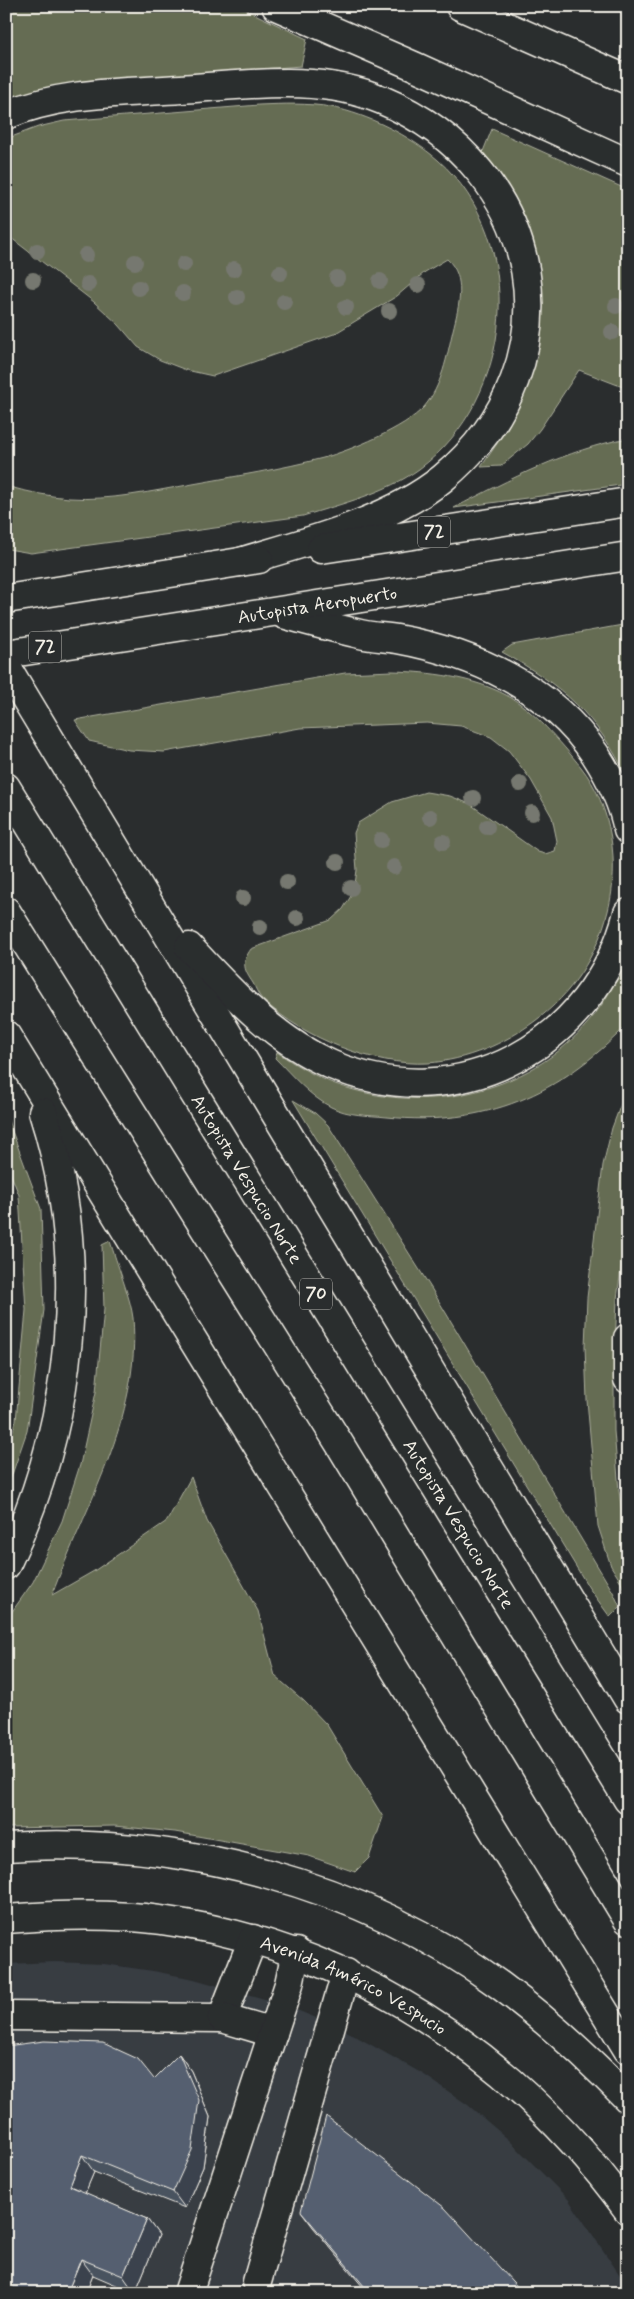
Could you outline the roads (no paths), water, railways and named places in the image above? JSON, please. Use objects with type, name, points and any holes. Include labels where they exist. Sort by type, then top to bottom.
[{"type":"main road","points":[[276,6],[628,163]]},
{"type":"main road","points":[[460,6],[628,80]]},
{"type":"main road","points":[[6,115],[52,101],[87,95],[282,83],[316,83],[349,88],[407,111],[432,126],[475,166],[508,216],[519,245],[526,275],[529,305],[528,330],[516,378],[498,416],[478,443],[440,480],[418,495],[376,516],[304,543],[240,562]]},
{"type":"main road","name":"72","points":[[6,599],[628,502]]},
{"type":"main road","name":"Autopista Aeropuerto","points":[[6,654],[628,556]]},
{"type":"main road","points":[[272,611],[361,634],[434,648],[467,659],[524,685],[560,713],[588,743],[605,769],[618,797],[628,830]]},
{"type":"main road","points":[[6,666],[628,1699]]},
{"type":"main road","name":"Autopista Vespucio Norte","points":[[6,787],[628,1800]]},
{"type":"main road","points":[[154,910],[233,994],[282,1035],[330,1065],[370,1078],[404,1083],[455,1080],[479,1073],[506,1063],[531,1049],[555,1032],[576,1012],[610,964],[622,937],[628,913]]},
{"type":"main road","points":[[6,911],[338,1444],[628,1920]]},
{"type":"main road","points":[[6,1035],[628,2050]]},
{"type":"main road","points":[[6,1565],[35,1498],[48,1459],[59,1410],[67,1359],[70,1308],[68,1250],[62,1194],[44,1116],[32,1077]]},
{"type":"main road","points":[[628,1338],[628,1379]]},
{"type":"main road","points":[[6,1847],[85,1845],[133,1848],[189,1856],[299,1883],[352,1903],[403,1927],[452,1954],[500,1985],[545,2020],[628,2099]]},
{"type":"main road","name":"Avenida Américo Vespucio","points":[[6,1919],[82,1915],[130,1917],[206,1927],[296,1952],[346,1973],[422,2014],[493,2066],[537,2105],[578,2146],[628,2210]]},
{"type":"main road","points":[[222,2018],[253,1939]]},
{"type":"main road","points":[[188,2293],[272,2033],[296,1952]]},
{"type":"main road","points":[[257,2282],[346,1973]]},
{"type":"main road","points":[[6,2016],[222,2018],[272,2033]]}]
